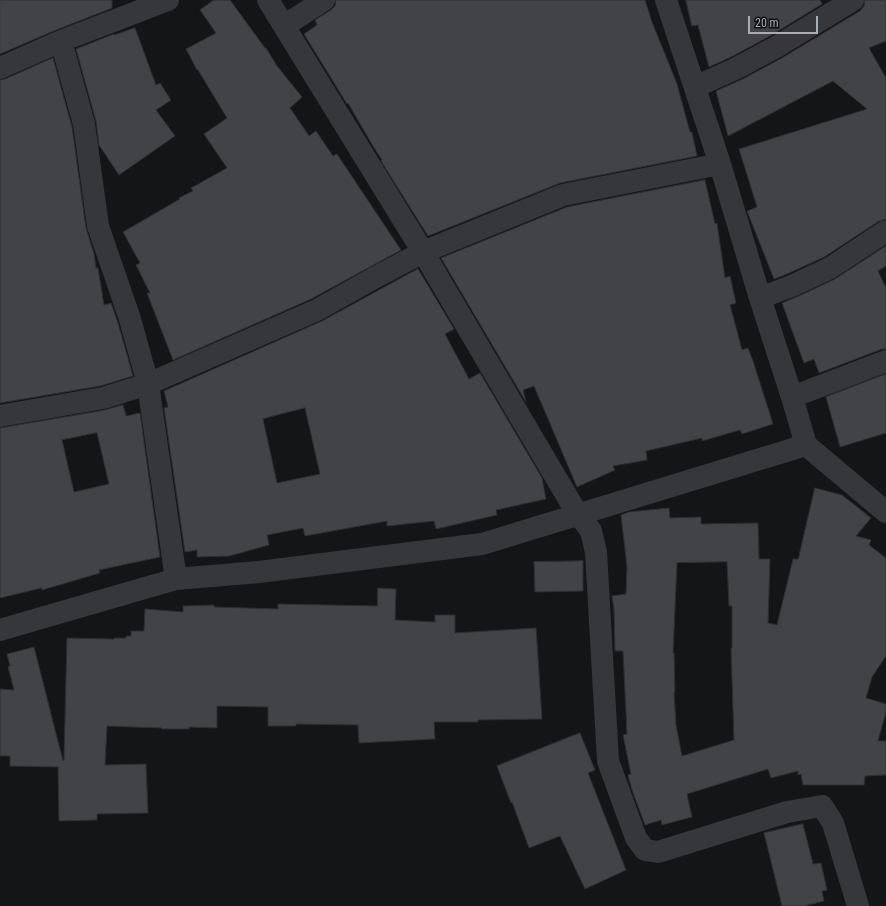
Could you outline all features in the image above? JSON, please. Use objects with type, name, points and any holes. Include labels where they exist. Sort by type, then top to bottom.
[{"type":"street","points":[[0,68],[61,41],[168,0]]},
{"type":"street","points":[[268,0],[423,252],[578,515],[591,531],[596,552],[608,761],[636,838],[645,850],[658,852],[787,812],[822,806],[833,823],[858,906]]},
{"type":"street","points":[[284,26],[324,0]]},
{"type":"street","points":[[666,0],[720,164],[806,445],[886,512]]},
{"type":"street","points":[[695,87],[737,68],[776,47],[853,0]]},
{"type":"street","points":[[61,41],[84,124],[98,226],[130,320],[148,384],[176,579]]},
{"type":"street","points":[[0,416],[103,398],[148,384],[317,310],[423,252],[562,195],[720,164]]},
{"type":"street","points":[[760,298],[794,285],[830,268],[886,231]]},
{"type":"street","points":[[792,396],[886,361]]},
{"type":"street","points":[[0,630],[176,579],[260,572],[482,544],[806,445]]},
{"type":"building","points":[[0,0],[112,0],[112,8],[0,54]]},
{"type":"building","points":[[214,0],[230,0],[266,48],[277,66],[302,97],[290,108],[309,136],[316,131],[333,156],[337,154],[401,250],[311,299],[173,360],[147,293],[150,293],[136,265],[140,263],[123,232],[193,191],[191,188],[227,168],[204,134],[227,118],[197,70],[186,49],[216,33],[200,10]]},
{"type":"building","points":[[336,0],[645,0],[652,22],[677,84],[690,132],[692,132],[697,156],[560,183],[428,236],[381,161],[382,160],[348,103],[347,104],[304,34],[317,25],[315,20],[335,6]]},
{"type":"building","points":[[686,0],[820,0],[822,4],[770,36],[709,67],[698,25],[692,26]]},
{"type":"building","points":[[865,0],[886,0],[886,41],[869,48],[886,78],[886,219],[879,221],[824,257],[774,279],[747,211],[757,207],[739,149],[867,109],[833,81],[728,136],[716,91],[743,79],[782,58],[860,11],[864,6]]},
{"type":"building","points":[[135,28],[156,85],[160,83],[171,100],[156,110],[175,136],[119,175],[99,145],[96,121],[76,49],[114,34]]},
{"type":"building","points":[[53,58],[72,127],[86,228],[94,254],[96,268],[98,268],[104,305],[111,303],[133,376],[100,386],[0,403],[0,80]]},
{"type":"building","points":[[705,180],[715,224],[717,223],[725,278],[730,276],[736,303],[730,305],[742,350],[748,348],[773,424],[742,434],[740,430],[702,441],[702,438],[646,451],[647,460],[613,466],[615,470],[577,487],[534,386],[523,390],[526,402],[441,258],[567,207]]},
{"type":"building","points":[[886,246],[886,266],[878,271],[886,288],[886,349],[882,349],[819,373],[814,359],[804,363],[782,303],[835,279]]},
{"type":"building","points":[[418,269],[454,329],[445,334],[469,379],[480,373],[542,478],[546,499],[496,510],[497,515],[436,529],[434,521],[387,526],[387,521],[305,536],[303,528],[267,535],[269,545],[229,556],[197,557],[197,550],[185,552],[164,408],[168,407],[164,391],[322,321]],"holes":[[[305,408],[320,474],[277,483],[263,419]]]},
{"type":"building","points":[[886,374],[886,433],[840,447],[826,397]]},
{"type":"building","points":[[123,405],[126,416],[140,413],[160,557],[99,570],[100,573],[42,590],[42,588],[0,598],[0,428],[105,410]],"holes":[[[97,433],[109,484],[74,492],[62,440]]]},
{"type":"building","points":[[815,488],[842,495],[871,518],[856,536],[871,540],[869,545],[886,558],[886,656],[872,677],[866,698],[886,704],[886,712],[878,741],[886,741],[886,775],[865,776],[864,785],[803,785],[801,774],[798,775],[798,771],[771,778],[768,769],[687,794],[692,817],[662,825],[661,820],[645,825],[628,775],[631,774],[623,735],[627,734],[623,651],[615,651],[614,610],[612,596],[626,594],[627,567],[621,515],[629,512],[669,508],[670,518],[701,517],[701,524],[758,523],[759,559],[770,559],[768,623],[777,625],[793,559],[798,559]],"holes":[[[727,562],[729,606],[732,606],[731,648],[734,740],[682,756],[676,725],[674,692],[673,653],[677,563]]]},
{"type":"building","points":[[583,561],[583,591],[535,592],[534,562]]},
{"type":"building","points":[[378,588],[396,589],[395,620],[435,622],[435,615],[455,615],[455,633],[536,628],[542,719],[478,720],[478,722],[434,722],[435,739],[359,743],[358,725],[296,724],[296,726],[268,726],[268,707],[217,706],[217,728],[189,727],[189,729],[162,729],[107,726],[105,765],[146,764],[148,813],[97,814],[97,820],[59,821],[58,767],[10,766],[10,756],[0,756],[0,689],[14,690],[8,667],[10,666],[7,654],[34,647],[63,761],[67,638],[126,638],[126,636],[131,636],[131,631],[144,631],[145,609],[183,612],[183,606],[214,605],[214,607],[278,609],[278,604],[377,606]]},
{"type":"building","points":[[580,733],[595,770],[588,773],[626,870],[585,889],[560,836],[529,848],[497,766]]},
{"type":"building","points":[[803,824],[813,864],[821,863],[827,890],[822,891],[824,901],[804,906],[782,906],[764,833]]}]
